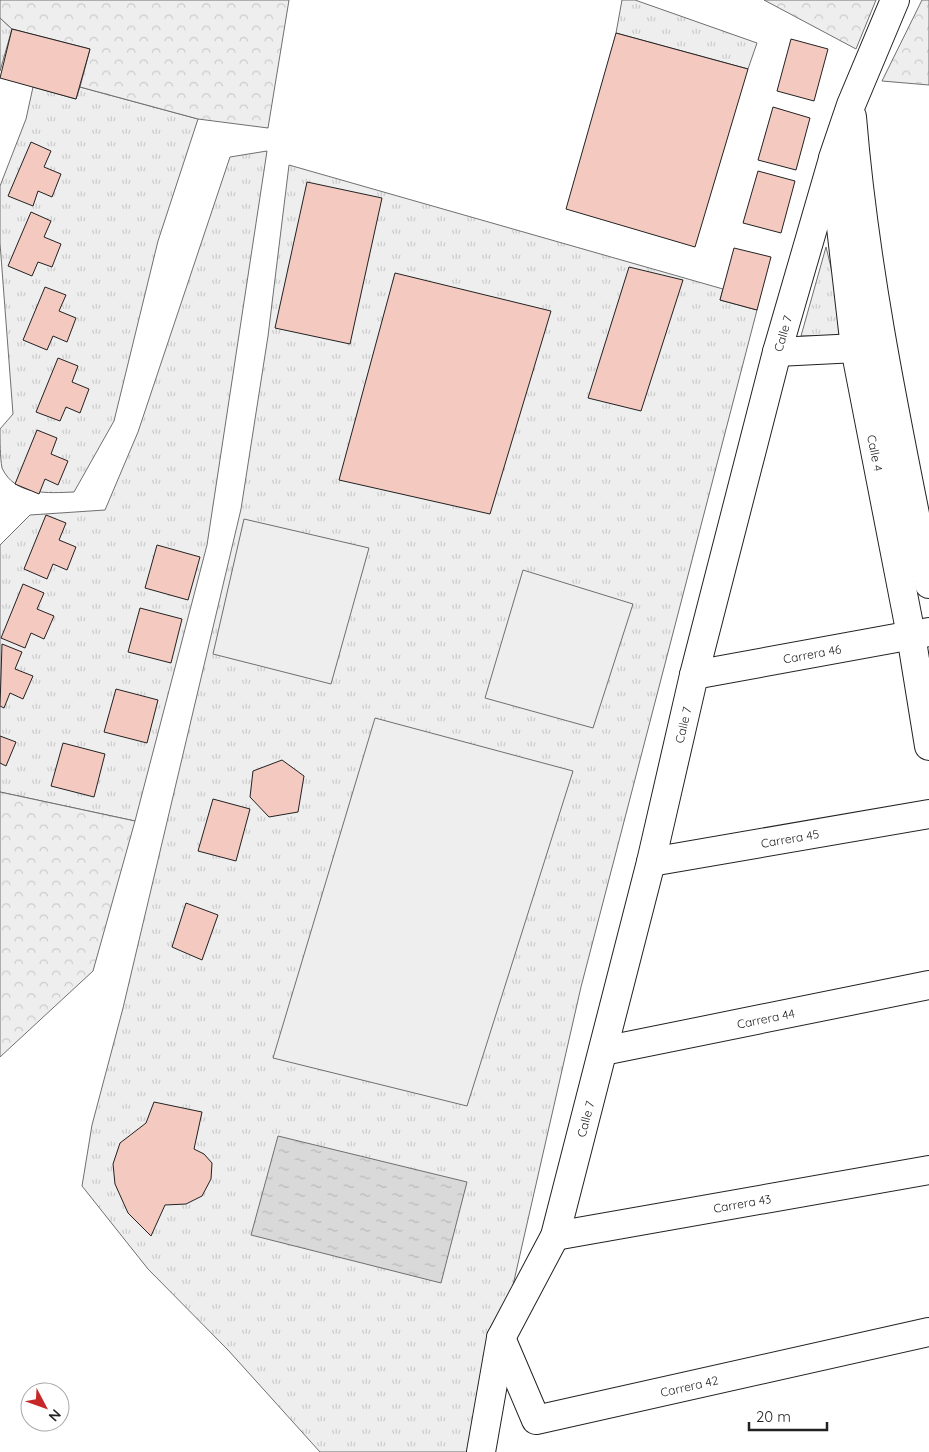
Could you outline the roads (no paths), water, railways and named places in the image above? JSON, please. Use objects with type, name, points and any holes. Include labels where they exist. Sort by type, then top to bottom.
[{"type":"street","name":"Calle 7","points":[[481,1452],[501,1338],[555,1236],[651,862],[694,674],[777,352],[833,158],[851,105],[895,0]]},
{"type":"street","name":"Calle 4","points":[[851,105],[859,196],[868,347],[929,584]]},
{"type":"street","name":"Calle 4","points":[[833,158],[920,633],[929,746]]},
{"type":"street","points":[[777,352],[868,347]]},
{"type":"street","name":"Carrera 46","points":[[694,674],[920,633]]},
{"type":"street","name":"Carrera 45","points":[[651,862],[929,814]]},
{"type":"street","name":"Carrera 44","points":[[603,1051],[929,985]]},
{"type":"street","name":"Carrera 43","points":[[555,1236],[929,1170]]},
{"type":"street","name":"Carrera 42","points":[[501,1338],[536,1420],[929,1332]]},
{"type":"water","points":[[278,1136],[467,1182],[441,1283],[251,1235]]}]
